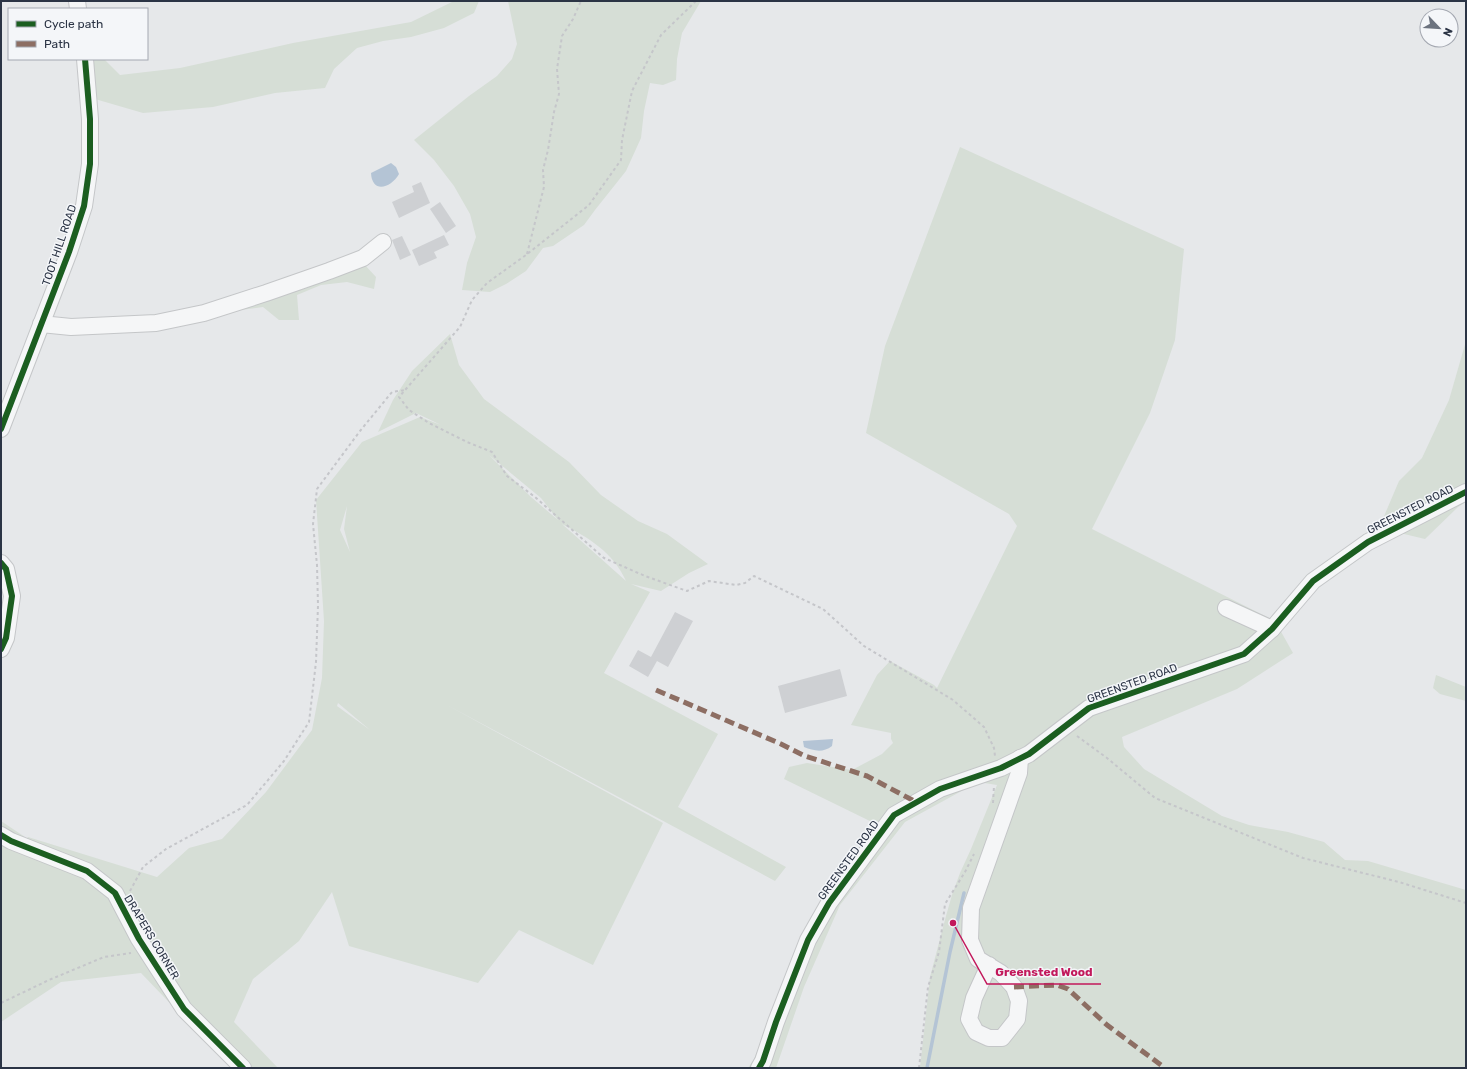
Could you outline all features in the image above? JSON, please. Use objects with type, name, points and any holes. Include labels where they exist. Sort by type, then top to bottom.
[{"type":"street","name":"TOOT HILL ROAD","points":[[1,429],[69,252],[84,206],[90,164],[90,119],[85,60]]},
{"type":"street","points":[[41,324],[71,327],[148,323],[204,312],[266,293],[363,258],[383,242]]},
{"type":"street","name":"GREENSTED ROAD","points":[[759,1068],[763,1061],[776,1022],[808,940],[829,903],[894,815],[940,789],[998,763],[1020,758],[1029,754],[1089,708],[1244,654],[1272,629],[1313,581],[1368,542],[1466,492]]},
{"type":"street","points":[[1,563],[6,569],[12,596],[6,638],[1,650]]},
{"type":"street","points":[[1226,608],[1272,629]]},
{"type":"street","points":[[989,965],[978,959],[970,940],[971,908],[1019,772],[1020,758]]},
{"type":"street","name":"DRAPERS CORNER","points":[[1,835],[11,841],[87,871],[115,894],[147,950],[184,1009],[243,1068]]},
{"type":"path","points":[[526,255],[544,187],[543,170],[559,94],[557,69],[562,36],[573,19],[581,1]]},
{"type":"path","points":[[696,1],[661,35],[632,91],[622,140],[622,160],[589,205],[526,255],[487,283],[472,300],[460,327],[399,397],[409,410],[429,423],[467,442],[492,452],[507,476],[535,497],[604,558],[645,576],[687,591],[709,581],[736,585],[745,583],[754,576],[823,609],[864,646],[953,700],[984,726],[994,748],[998,763],[993,788],[992,808]]},
{"type":"path","points":[[121,906],[142,867],[166,849],[247,805],[284,761],[308,722],[316,662],[318,605],[317,565],[313,524],[317,489],[360,430],[392,392],[405,390]]},
{"type":"path","points":[[1065,727],[1107,758],[1155,798],[1303,858],[1400,882],[1466,903]]},
{"type":"path","points":[[919,1068],[928,988],[939,952],[945,904],[965,872],[975,852]]},
{"type":"path","points":[[1,1003],[104,957],[147,950]]},
{"type":"shaded area","points":[[454,1],[479,1],[474,13],[444,28],[411,37],[383,41],[357,48],[334,69],[325,88],[275,93],[213,107],[143,113],[95,99],[92,60],[105,60],[120,75],[180,68],[293,43],[411,22]]},
{"type":"shaded area","points":[[508,1],[701,1],[682,33],[677,59],[676,80],[663,85],[650,83],[644,111],[641,138],[626,171],[584,225],[553,246],[543,248],[526,271],[506,284],[490,292],[462,290],[467,263],[476,237],[470,214],[454,186],[434,160],[414,140],[469,96],[497,76],[512,59],[517,44]]},
{"type":"shaded area","points":[[960,147],[1184,249],[1175,340],[1150,413],[1092,529],[1275,621],[1293,653],[1237,689],[1122,737],[1124,747],[1144,769],[1222,816],[1249,825],[1288,832],[1324,842],[1345,860],[1368,861],[1466,890],[1466,1068],[920,1068],[930,977],[946,916],[960,873],[997,785],[978,782],[905,822],[840,905],[804,987],[776,1068],[748,1068],[754,1059],[800,941],[826,897],[876,824],[784,779],[789,767],[807,763],[852,770],[882,754],[893,743],[891,733],[851,725],[877,675],[890,661],[937,688],[1017,526],[1009,514],[866,433],[885,346]]},
{"type":"shaded area","points":[[364,264],[376,277],[374,289],[347,282],[321,285],[297,295],[299,320],[279,320],[263,307],[233,311]]},
{"type":"shaded area","points":[[450,334],[459,365],[484,399],[569,462],[601,495],[638,521],[667,534],[708,564],[689,573],[661,591],[631,584],[650,592],[604,673],[718,734],[678,807],[786,867],[775,881],[447,705],[663,823],[593,965],[519,930],[478,983],[349,946],[332,892],[299,941],[253,979],[234,1022],[278,1068],[232,1068],[141,973],[61,982],[1,1022],[1,821],[25,837],[14,848],[16,849],[28,837],[157,877],[189,848],[222,839],[266,792],[312,730],[322,678],[324,621],[316,500],[362,442],[420,417],[441,425],[416,413],[378,432],[393,400],[412,371]],"holes":[[[489,455],[541,498],[558,520],[531,497]],[[347,506],[344,529],[350,552],[340,530]],[[562,524],[582,535],[607,554],[621,571],[626,581]],[[338,703],[370,730],[337,706]]]},
{"type":"shaded area","points":[[1466,341],[1466,502],[1458,507],[1425,539],[1379,528],[1399,481],[1422,458],[1449,400]]},
{"type":"shaded area","points":[[1436,675],[1466,687],[1466,701],[1440,694],[1433,688]]},
{"type":"water","points":[[391,163],[396,167],[399,174],[391,183],[382,187],[378,186],[372,180],[371,173]]},
{"type":"water","points":[[833,739],[832,746],[825,750],[815,750],[804,747],[803,741]]},
{"type":"building","points":[[421,182],[430,203],[399,218],[392,202],[414,192],[412,186]]},
{"type":"building","points":[[440,202],[456,226],[446,233],[430,209]]},
{"type":"building","points":[[444,235],[449,245],[434,252],[437,258],[419,266],[412,250]]},
{"type":"building","points":[[402,236],[411,255],[400,260],[392,240]]},
{"type":"building","points":[[675,612],[693,621],[668,667],[657,661],[648,677],[629,666],[638,650],[651,657]]},
{"type":"building","points":[[840,669],[847,696],[785,713],[778,686]]},
{"type":"waterway","points":[[927,1068],[950,952],[964,893]]},
{"type":"marked path","points":[[656,690],[781,744],[805,756],[867,776],[916,802]]},
{"type":"marked path","points":[[1014,987],[1057,985],[1068,989],[1107,1025],[1165,1068]]},
{"type":"cycle path","points":[[1,429],[69,252],[84,206],[90,164],[90,119],[85,60]]},
{"type":"cycle path","points":[[759,1068],[763,1061],[776,1022],[808,940],[829,903],[894,815],[940,789],[1001,768],[1029,754],[1089,708],[1244,654],[1272,629],[1313,581],[1368,542],[1466,492]]},
{"type":"cycle path","points":[[1,563],[6,569],[12,596],[6,638],[1,649]]},
{"type":"cycle path","points":[[1,835],[11,841],[87,871],[115,893],[139,939],[184,1009],[243,1068]]},
{"type":"place","name":"Greensted Wood","points":[[953,923]]}]
